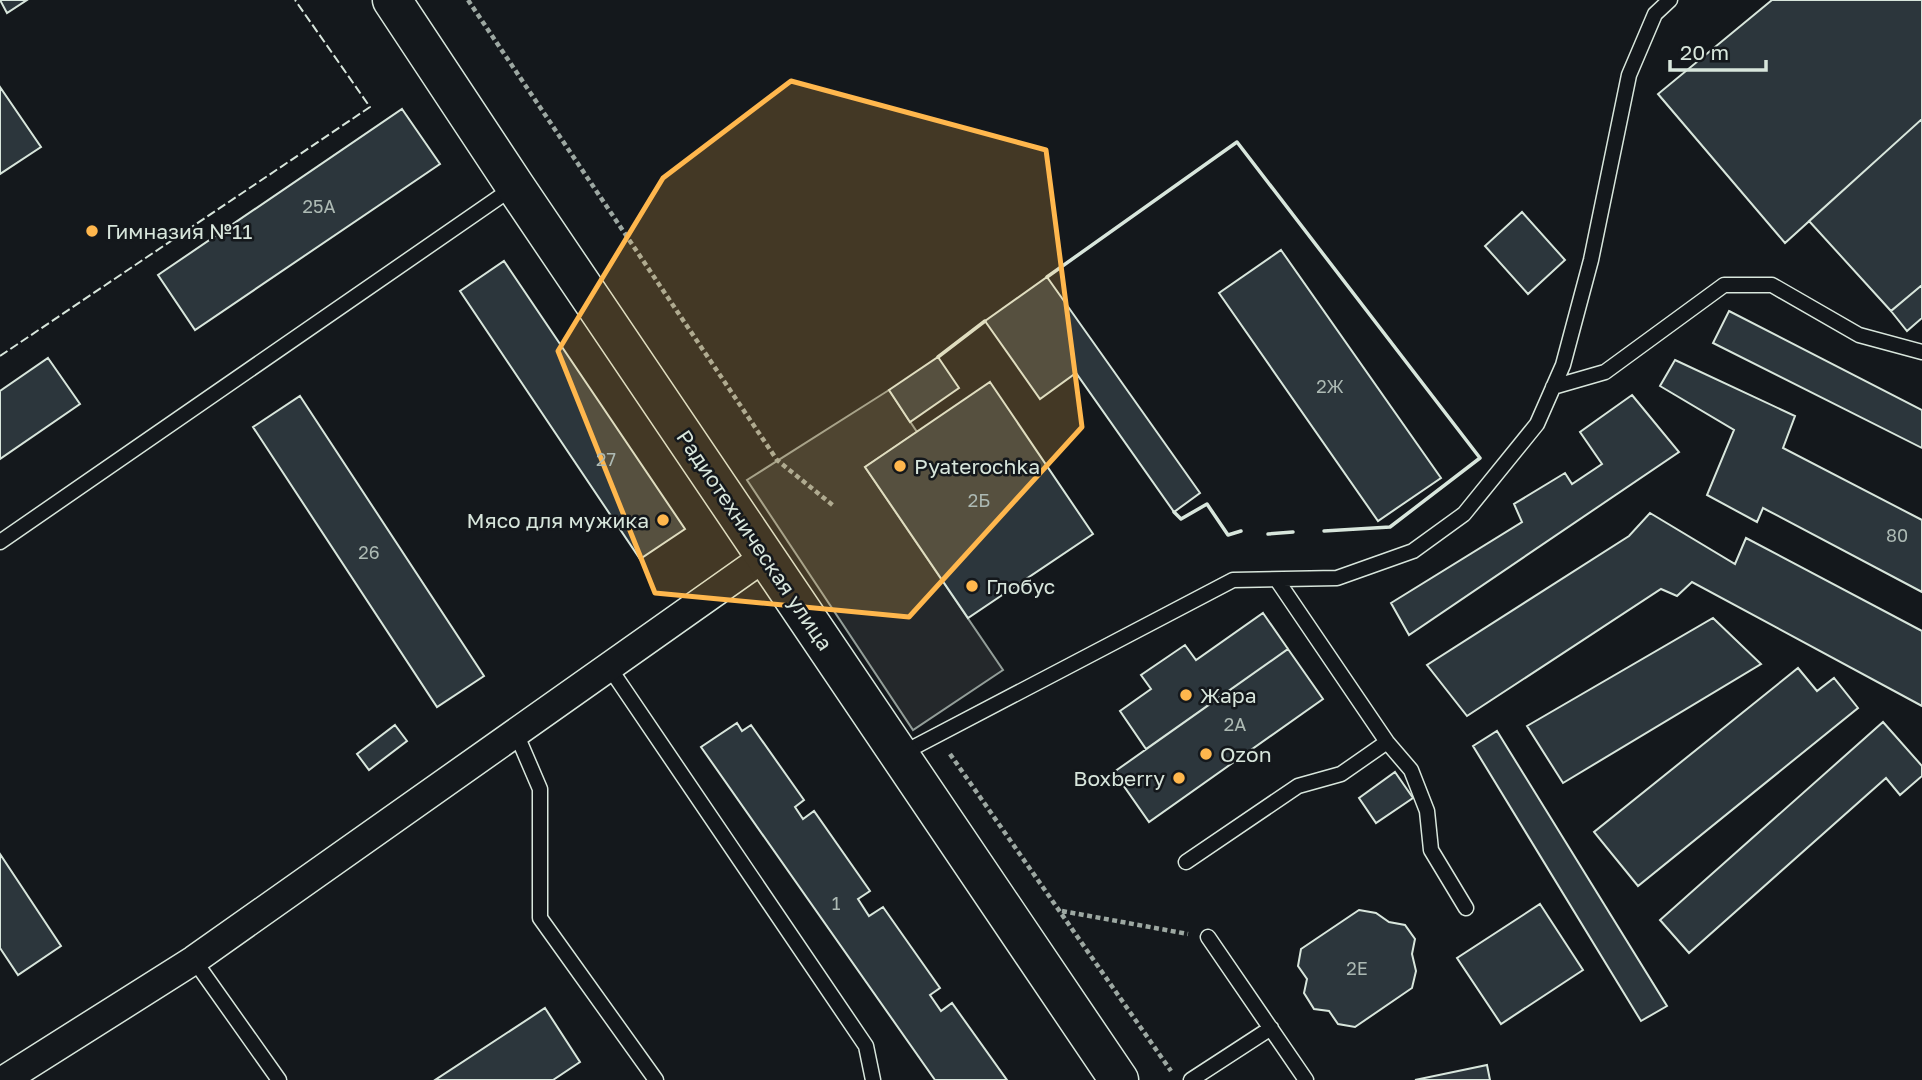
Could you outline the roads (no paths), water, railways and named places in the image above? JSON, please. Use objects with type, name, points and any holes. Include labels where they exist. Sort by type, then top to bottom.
[{"type":"street","name":"Радиотехническая улица","points":[[393,0],[515,186],[1119,1080]]},
{"type":"street","points":[[4,1080],[194,960],[766,556]]},
{"type":"lane","points":[[900,755],[1233,580],[1337,578],[1413,551],[1464,514],[1537,424],[1563,365],[1591,260],[1629,75],[1656,14],[1670,0]]},
{"type":"lane","points":[[0,542],[515,186]]},
{"type":"lane","points":[[1553,387],[1605,372],[1724,285],[1772,285],[1859,335],[1922,352]]},
{"type":"lane","points":[[1277,580],[1387,742],[1411,770],[1427,811],[1431,850],[1466,908]]},
{"type":"lane","points":[[609,667],[866,1046],[873,1080]]},
{"type":"lane","points":[[516,733],[540,789],[540,918],[656,1080]]},
{"type":"lane","points":[[1186,862],[1298,786],[1341,774],[1387,742]]},
{"type":"lane","points":[[1208,937],[1307,1080]]},
{"type":"lane","points":[[194,960],[279,1080]]},
{"type":"lane","points":[[1191,1080],[1270,1028]]},
{"type":"place","name":"Гимназия №11","points":[[92,231]]},
{"type":"place","name":"Pyaterochka","points":[[900,466]]},
{"type":"place","name":"Мясо для мужика","points":[[663,520]]},
{"type":"place","name":"Глобус","points":[[972,586]]},
{"type":"place","name":"Жара","points":[[1186,695]]},
{"type":"place","name":"Ozon","points":[[1206,754]]},
{"type":"place","name":"Boxberry","points":[[1179,778]]}]
